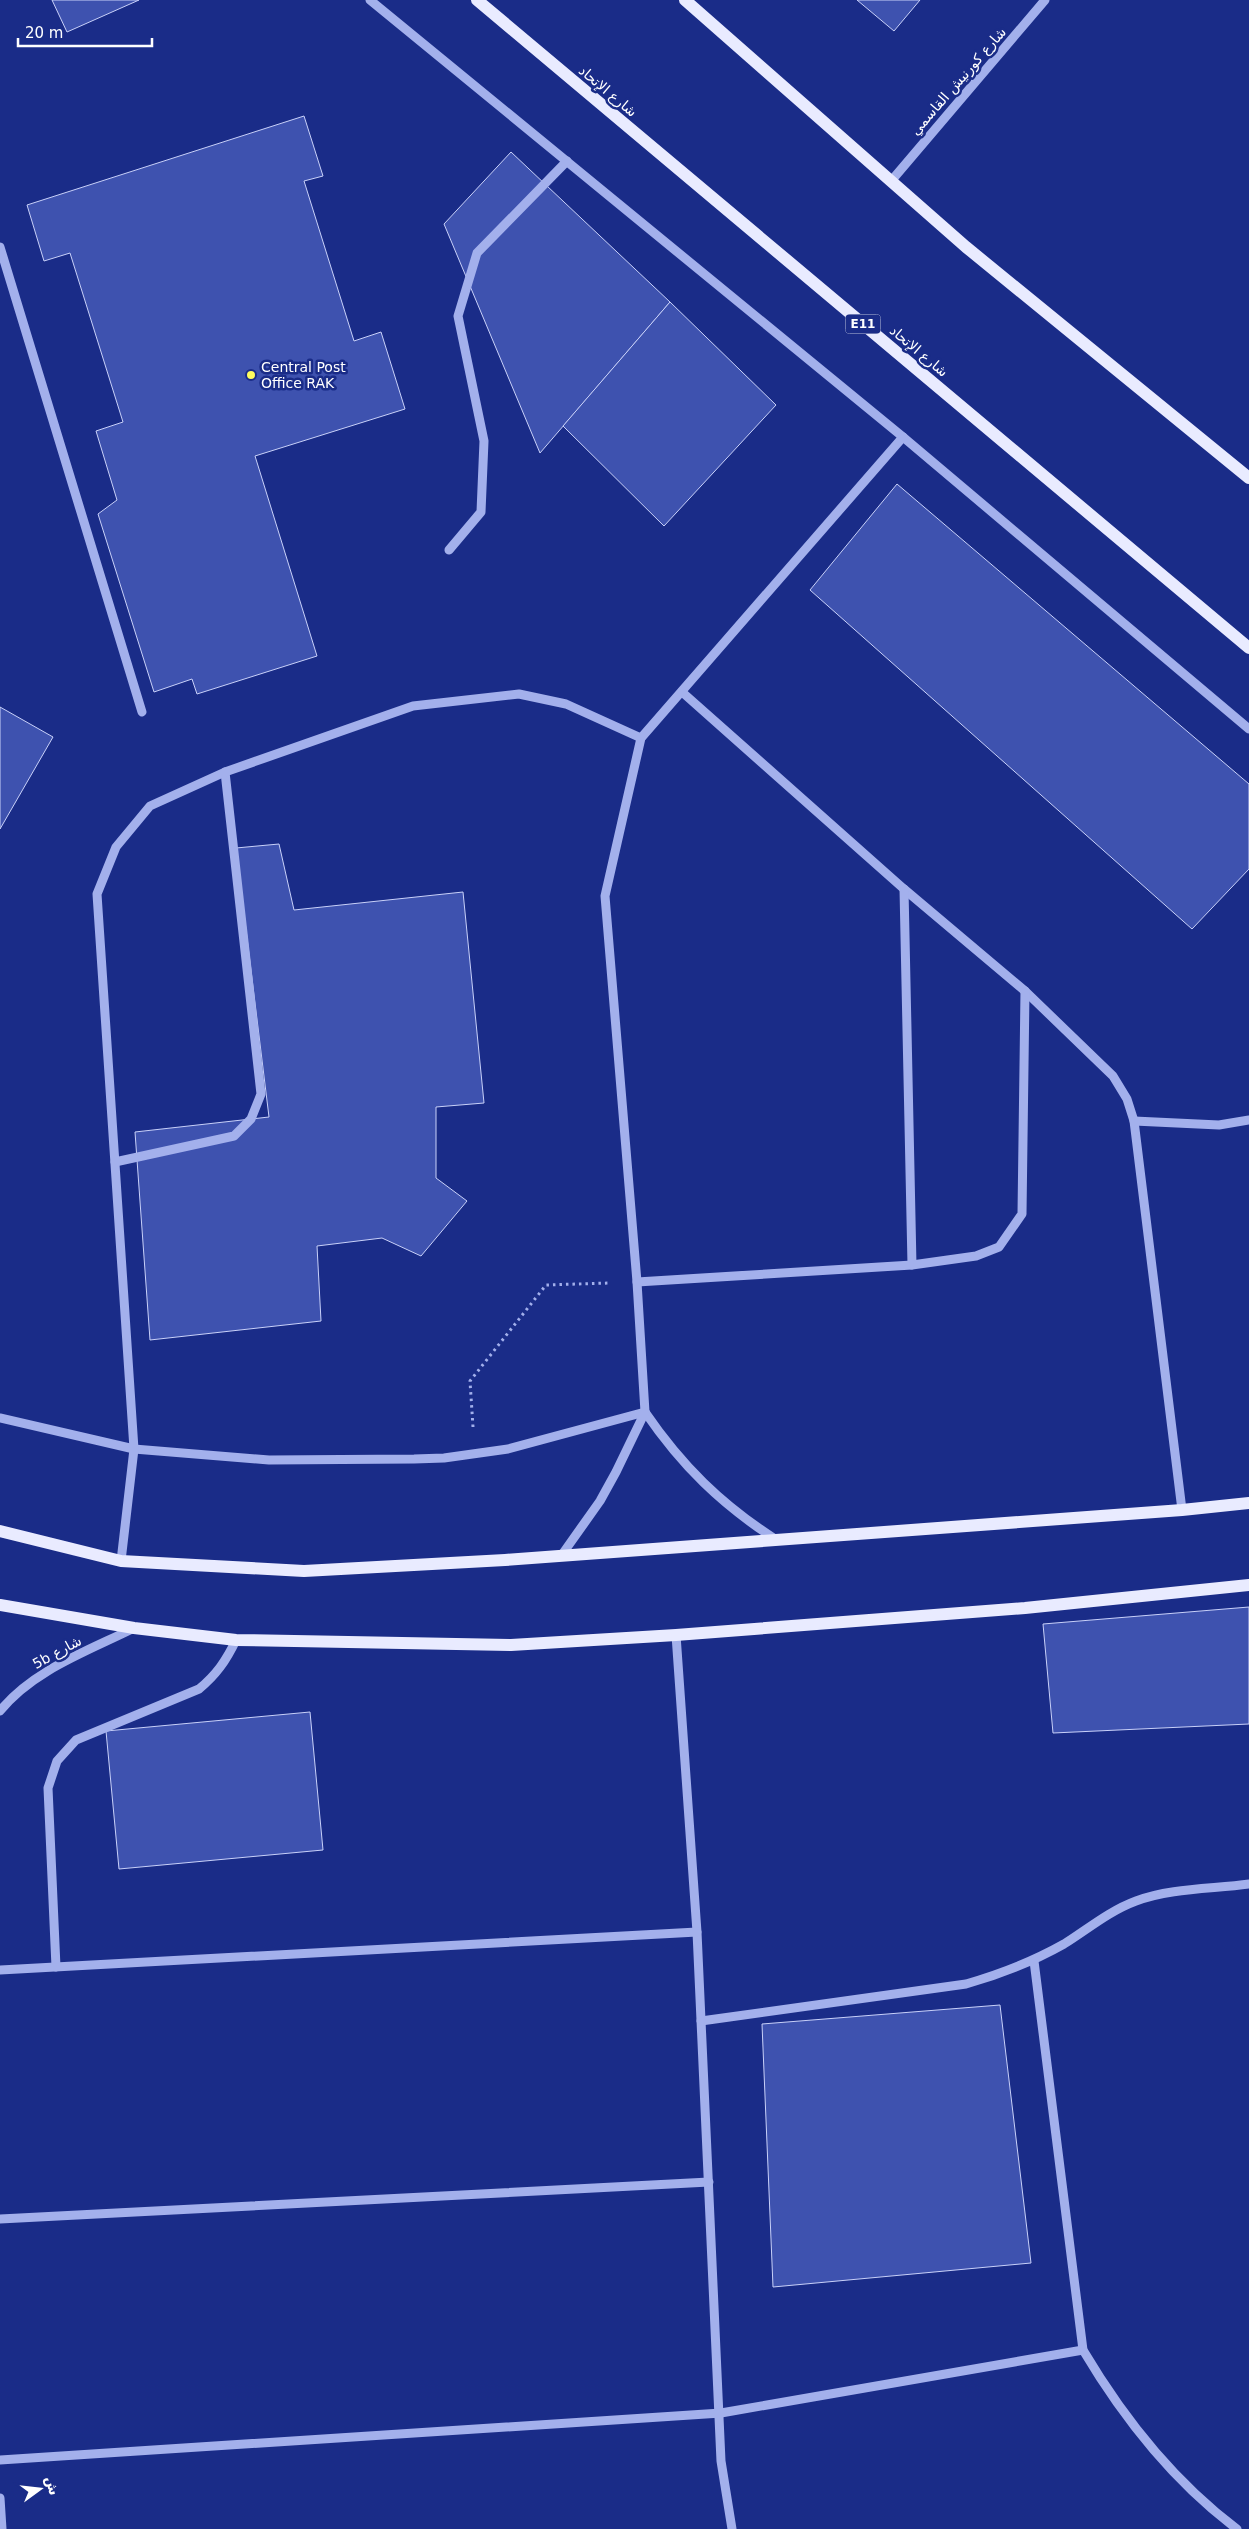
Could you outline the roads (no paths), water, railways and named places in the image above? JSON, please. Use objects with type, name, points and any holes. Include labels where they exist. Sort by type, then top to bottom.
[{"type":"main road","name":"شارع الإتحاد","points":[[477,0],[1249,648]]},
{"type":"main road","points":[[689,1],[966,247],[1249,478]]},
{"type":"main road","points":[[0,1531],[121,1561],[304,1571],[561,1556],[1182,1510],[1249,1503]]},
{"type":"main road","points":[[0,1605],[134,1628],[236,1640],[511,1645],[676,1636],[1025,1608],[1249,1585]]},
{"type":"street","points":[[370,0],[903,437],[1249,729]]},
{"type":"street","name":"شارع كورنيش القاسمي","points":[[892,180],[1045,0]]},
{"type":"street","points":[[449,550],[481,512],[484,441],[458,316],[477,253],[567,161]]},
{"type":"street","points":[[0,247],[142,712]]},
{"type":"street","points":[[561,1556],[600,1501],[645,1412],[637,1282],[605,896],[641,738],[903,437]]},
{"type":"street","points":[[682,692],[904,888],[1025,991],[1114,1076],[1127,1099],[1134,1120],[1182,1510]]},
{"type":"street","points":[[121,1561],[134,1449],[97,894],[116,847],[150,806],[225,772],[413,706],[518,694],[566,704],[641,738]]},
{"type":"street","points":[[115,1162],[234,1136],[251,1119],[261,1094],[225,772]]},
{"type":"street","points":[[904,888],[912,1264]]},
{"type":"street","points":[[637,1282],[912,1264],[976,1256],[1000,1247],[1022,1214],[1025,991]]},
{"type":"street","points":[[1134,1120],[1219,1125],[1249,1120]]},
{"type":"street","points":[[0,1418],[134,1449],[269,1460],[414,1459],[508,1449],[645,1412]]},
{"type":"street","points":[[645,1412],[681,1461],[702,1483],[750,1522],[775,1539]]},
{"type":"street","name":"5b شارع","points":[[0,1711],[27,1685],[52,1668],[134,1628]]},
{"type":"street","points":[[676,1636],[697,1932],[722,2461],[732,2529]]},
{"type":"street","points":[[56,1967],[48,1788],[56,1761],[76,1740],[199,1689],[215,1675],[227,1659],[236,1640]]},
{"type":"street","points":[[701,2021],[966,1984],[1034,1961],[1115,1910],[1138,1900],[1162,1895],[1249,1884]]},
{"type":"street","points":[[0,1970],[697,1932]]},
{"type":"street","points":[[1034,1961],[1083,2350],[1106,2389],[1151,2448],[1196,2495],[1237,2529]]},
{"type":"street","points":[[0,2219],[709,2182]]},
{"type":"street","points":[[0,2460],[721,2413],[1083,2350]]},
{"type":"street","points":[[0,2498],[2,2529]]},
{"type":"place","name":"Central Post Office RAK","points":[[251,375]]}]
